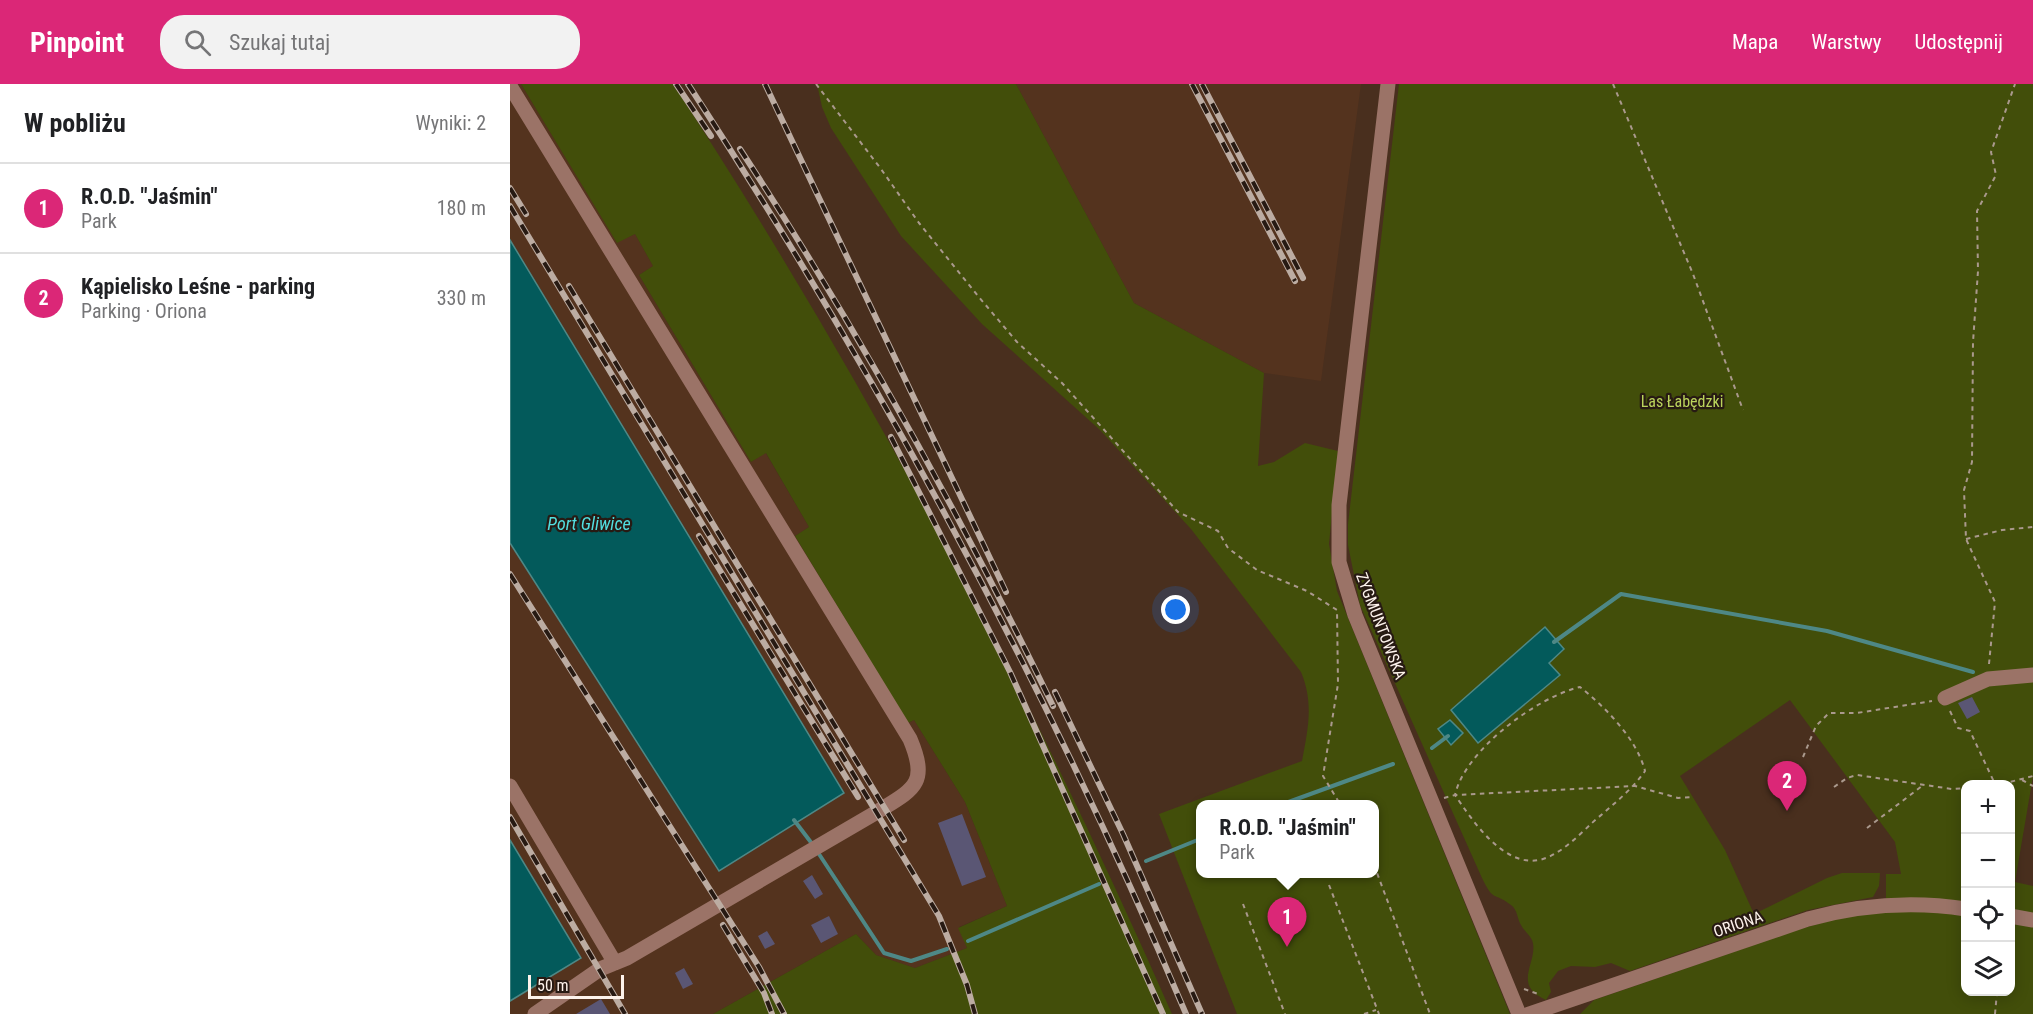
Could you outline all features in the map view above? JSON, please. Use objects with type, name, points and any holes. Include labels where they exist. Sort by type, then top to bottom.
[{"type":"street","name":"ZYGMUNTOWSKA","points":[[1388,84],[1339,505],[1337,543],[1339,562],[1355,615],[1519,1014]]},
{"type":"street","points":[[510,86],[903,729],[918,759],[920,774],[916,784],[906,794],[815,849],[615,963],[600,969],[535,1014]]},
{"type":"street","points":[[1945,698],[1989,679],[2033,675]]},
{"type":"street","points":[[510,786],[615,963]]},
{"type":"street","name":"ORIONA","points":[[1529,1014],[1808,919],[1841,910],[1886,906],[1961,909]]},
{"type":"street","points":[[2015,917],[2033,920]]},
{"type":"path","points":[[816,84],[881,168],[919,223],[978,296],[1017,342],[1062,383],[1178,512],[1218,531],[1228,548],[1257,570],[1307,591],[1337,610],[1338,684],[1323,776],[1338,800]]},
{"type":"path","points":[[1613,84],[1693,274],[1743,410]]},
{"type":"path","points":[[1988,669],[1995,602],[1966,539],[1964,490],[1972,462],[1973,342],[1978,271],[1977,211],[1996,175],[1991,152],[2015,84]]},
{"type":"path","points":[[1966,539],[2002,530],[2033,527]]},
{"type":"path","points":[[1580,687],[1598,701],[1642,758],[1645,771],[1635,786],[1565,847],[1539,860],[1514,857],[1496,846],[1477,827],[1455,795],[1479,750],[1560,692],[1580,687]]},
{"type":"path","points":[[1803,757],[1816,726],[1829,713],[1857,713],[1945,698],[1958,728],[1970,731],[1993,780]]},
{"type":"path","points":[[1834,787],[1857,774],[1923,785],[1961,788]]},
{"type":"path","points":[[2015,781],[2033,776]]},
{"type":"path","points":[[2021,779],[2033,786]]},
{"type":"path","points":[[1867,828],[1923,785]]},
{"type":"path","points":[[1441,799],[1455,795],[1635,786],[1678,798],[1693,797]]},
{"type":"path","points":[[1379,878],[1430,1014]]},
{"type":"path","points":[[1329,885],[1379,1014]]},
{"type":"path","points":[[1243,904],[1286,1014]]},
{"type":"path","points":[[1995,1014],[1996,996]]},
{"type":"path","points":[[1364,1014],[1377,1009]]},
{"type":"shaded area","points":[[510,84],[521,84],[617,242],[635,234],[653,266],[639,275],[751,462],[765,452],[809,527],[795,536],[908,723],[914,720],[965,802],[1007,906],[959,927],[967,948],[915,968],[876,955],[856,934],[713,1014],[510,1014]]},
{"type":"shaded area","points":[[1016,84],[1361,84],[1321,381],[1264,373],[1134,303]]},
{"type":"green space","points":[[521,84],[673,84],[744,195],[812,308],[942,538],[1061,774],[1172,1014],[713,1014],[856,934],[876,955],[915,968],[967,948],[958,928],[1007,906],[965,802],[914,720],[908,723],[795,536],[809,527],[766,453],[751,462],[639,275],[653,266],[635,234],[617,243]]},
{"type":"green space","points":[[817,84],[1016,84],[1134,303],[1264,373],[1258,466],[1274,462],[1305,443],[1338,451],[1329,544],[1337,591],[1510,1014],[1237,1014],[1159,814],[1196,800],[1196,878],[1379,878],[1379,800],[1197,800],[1302,761],[1309,705],[1301,672],[1191,529],[1100,430],[982,324],[901,236],[831,128],[822,107]]},
{"type":"green space","name":"Las Łabędzki","points":[[1399,84],[2033,84],[2033,776],[2015,882],[2033,886],[2033,1014],[1580,1014],[1594,1000],[1800,929],[1886,905],[1886,874],[1901,874],[1895,842],[1790,700],[1680,776],[1725,850],[1754,914],[1827,878],[1842,873],[1880,873],[1879,886],[1873,897],[1808,910],[1630,971],[1611,963],[1595,967],[1571,966],[1558,971],[1549,983],[1551,992],[1546,1000],[1535,994],[1528,980],[1533,956],[1532,940],[1521,925],[1513,907],[1492,894],[1486,886],[1360,605],[1348,545],[1348,524]]},
{"type":"water","name":"Port Gliwice","points":[[510,240],[844,793],[719,871],[510,543]]},
{"type":"water","points":[[1545,627],[1564,649],[1549,663],[1560,675],[1478,743],[1451,710]]},
{"type":"water","points":[[1450,720],[1463,733],[1451,745],[1438,729]]},
{"type":"water","points":[[510,840],[581,958],[510,1001]]},
{"type":"building","points":[[1972,697],[1980,712],[1967,719],[1958,703]]},
{"type":"building","points":[[962,814],[986,877],[962,886],[938,823]]},
{"type":"building","points":[[812,875],[823,894],[815,899],[803,881]]},
{"type":"building","points":[[829,916],[838,934],[821,943],[811,925]]},
{"type":"building","points":[[767,931],[775,944],[765,949],[758,936]]},
{"type":"building","points":[[684,968],[693,984],[683,989],[675,973]]},
{"type":"building","points":[[601,999],[610,1014],[576,1014]]},
{"type":"waterway","points":[[1554,642],[1621,594],[1827,631],[1973,672]]},
{"type":"waterway","points":[[1432,748],[1448,736]]},
{"type":"waterway","points":[[1294,800],[1393,764]]},
{"type":"waterway","points":[[794,820],[813,845]]},
{"type":"waterway","points":[[1146,861],[1196,841]]},
{"type":"waterway","points":[[817,851],[884,953],[911,961],[947,949]]},
{"type":"waterway","points":[[968,941],[1099,884]]},
{"type":"railway","points":[[676,84],[711,136]]},
{"type":"railway","points":[[688,84],[828,308],[958,538],[1077,773],[1186,1014]]},
{"type":"railway","points":[[765,84],[1006,592]]},
{"type":"railway","points":[[1192,84],[1295,281]]},
{"type":"railway","points":[[1202,84],[1303,278]]},
{"type":"railway","points":[[740,149],[825,285],[906,423],[1018,634],[1053,706]]},
{"type":"railway","points":[[510,188],[526,214]]},
{"type":"railway","points":[[510,206],[939,916],[967,985],[975,1014]]},
{"type":"railway","points":[[569,286],[904,840]]},
{"type":"railway","points":[[891,437],[1010,672],[1163,1014]]},
{"type":"railway","points":[[699,536],[858,797]]},
{"type":"railway","points":[[510,574],[759,967],[784,1014]]},
{"type":"railway","points":[[1055,692],[1123,834],[1202,1014]]},
{"type":"railway","points":[[510,817],[625,1014]]},
{"type":"railway","points":[[723,925],[764,993],[772,1014]]},
{"type":"place","name":"Kąpielisko Leśne - parking","points":[[1787,811]]},
{"type":"place","name":"R.O.D. \"Jaśmin\"","points":[[1287,947]]}]
